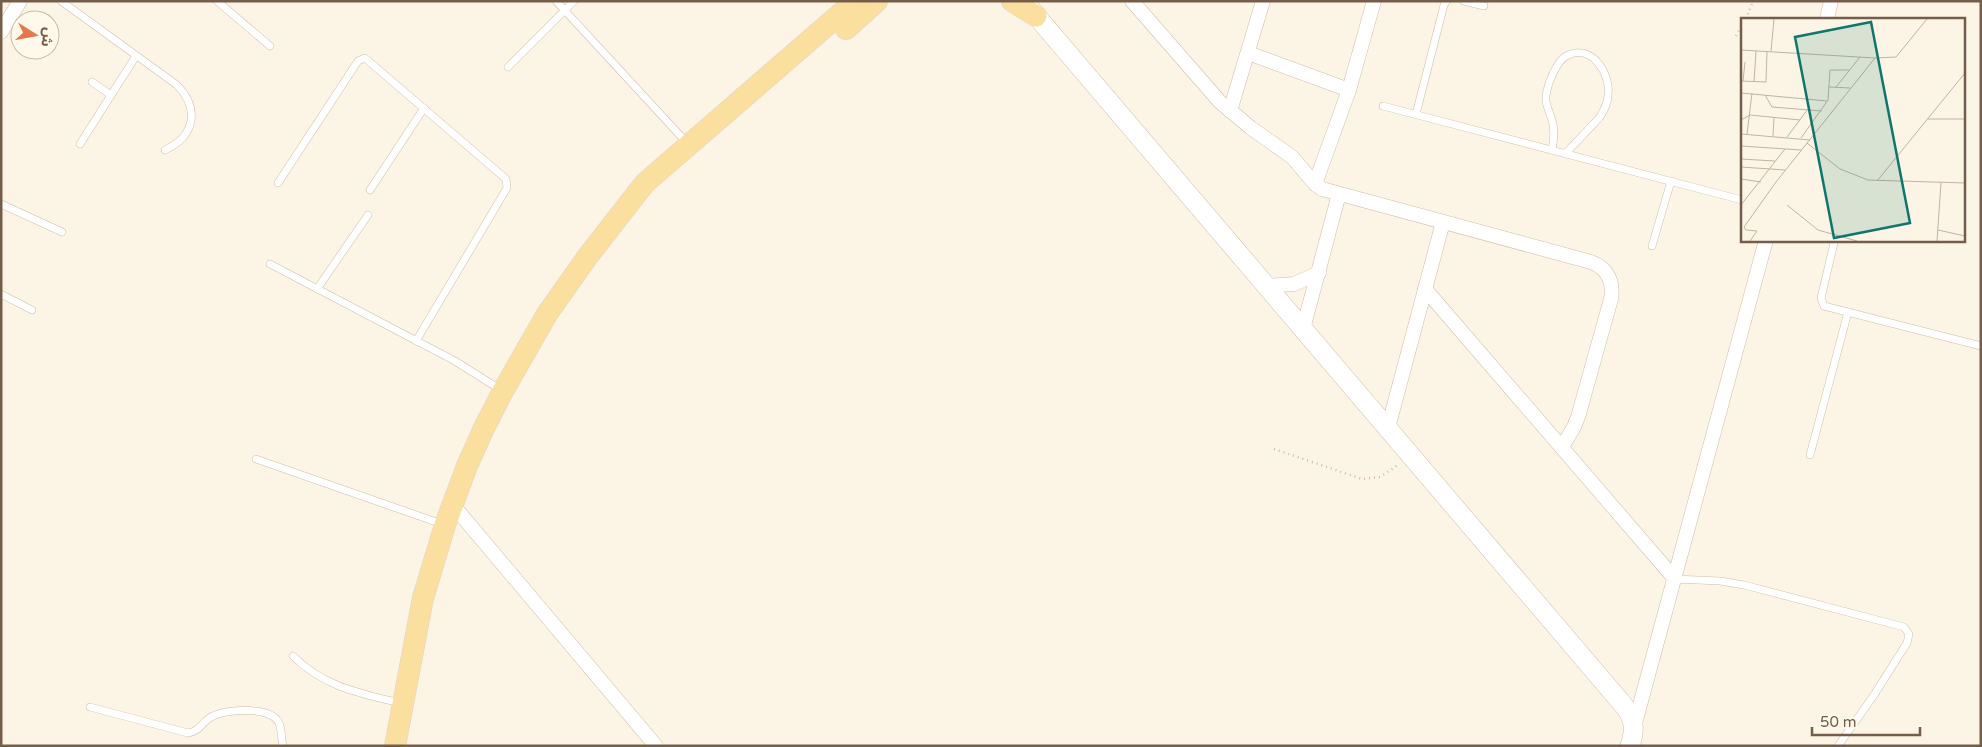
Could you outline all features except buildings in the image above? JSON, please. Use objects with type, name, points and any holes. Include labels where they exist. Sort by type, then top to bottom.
[{"type":"main road","points":[[396,746],[424,598],[452,504],[471,458],[503,391],[547,314],[588,256],[645,183],[855,1]]},
{"type":"main road","points":[[610,230],[877,1]]},
{"type":"main road","points":[[1012,1],[1030,8],[1625,706],[1633,719],[1634,727],[1630,746]]},
{"type":"street","points":[[1,32],[20,1]]},
{"type":"street","points":[[1132,1],[1230,111],[1292,156],[1315,184],[1327,191],[1591,262],[1603,268],[1612,285],[1611,298],[1578,417],[1562,447]]},
{"type":"street","points":[[1230,111],[1263,1]]},
{"type":"street","points":[[1315,184],[1349,90],[1374,1]]},
{"type":"street","points":[[1826,18],[1831,1]]},
{"type":"street","points":[[1248,53],[1349,90]]},
{"type":"street","points":[[1303,329],[1339,194]]},
{"type":"street","points":[[1388,428],[1443,222]]},
{"type":"street","points":[[1634,727],[1766,241]]},
{"type":"street","points":[[1266,286],[1294,284],[1319,272]]},
{"type":"street","points":[[1425,289],[1674,578]]},
{"type":"street","points":[[452,504],[654,745]]},
{"type":"lane","points":[[61,1],[177,85],[185,93],[192,115],[190,127],[176,145],[165,150]]},
{"type":"lane","points":[[217,1],[270,46]]},
{"type":"lane","points":[[556,1],[688,144]]},
{"type":"lane","points":[[508,67],[574,1]]},
{"type":"lane","points":[[1416,114],[1444,5],[1447,1]]},
{"type":"lane","points":[[1464,1],[1484,6]]},
{"type":"lane","points":[[1552,150],[1554,131],[1546,102],[1548,89],[1559,61],[1569,54],[1582,53],[1592,57],[1604,72],[1609,94],[1600,117],[1566,154]]},
{"type":"lane","points":[[80,144],[136,56]]},
{"type":"lane","points":[[278,182],[360,59],[365,58],[506,179],[508,185],[416,341]]},
{"type":"lane","points":[[92,82],[112,95]]},
{"type":"lane","points":[[1383,106],[1741,200]]},
{"type":"lane","points":[[370,190],[424,108]]},
{"type":"lane","points":[[1652,246],[1671,181]]},
{"type":"lane","points":[[1,204],[62,232]]},
{"type":"lane","points":[[318,290],[368,215]]},
{"type":"lane","points":[[1834,243],[1821,301],[1826,307],[1981,346]]},
{"type":"lane","points":[[270,264],[467,368],[503,391]]},
{"type":"lane","points":[[1,294],[32,310]]},
{"type":"lane","points":[[1810,456],[1848,312]]},
{"type":"lane","points":[[256,459],[445,525]]},
{"type":"lane","points":[[1674,578],[1744,585],[1904,627],[1909,634],[1907,643],[1874,695],[1838,746]]},
{"type":"lane","points":[[293,656],[304,667],[330,684],[403,704]]},
{"type":"lane","points":[[90,708],[188,733],[195,732],[201,728],[205,721],[222,713],[242,711],[266,712],[274,716],[279,722],[283,746]]},
{"type":"path","points":[[1746,18],[1753,1]]},
{"type":"path","points":[[1736,36],[1741,27]]},
{"type":"path","points":[[1274,449],[1368,480],[1380,477],[1411,456]]}]
